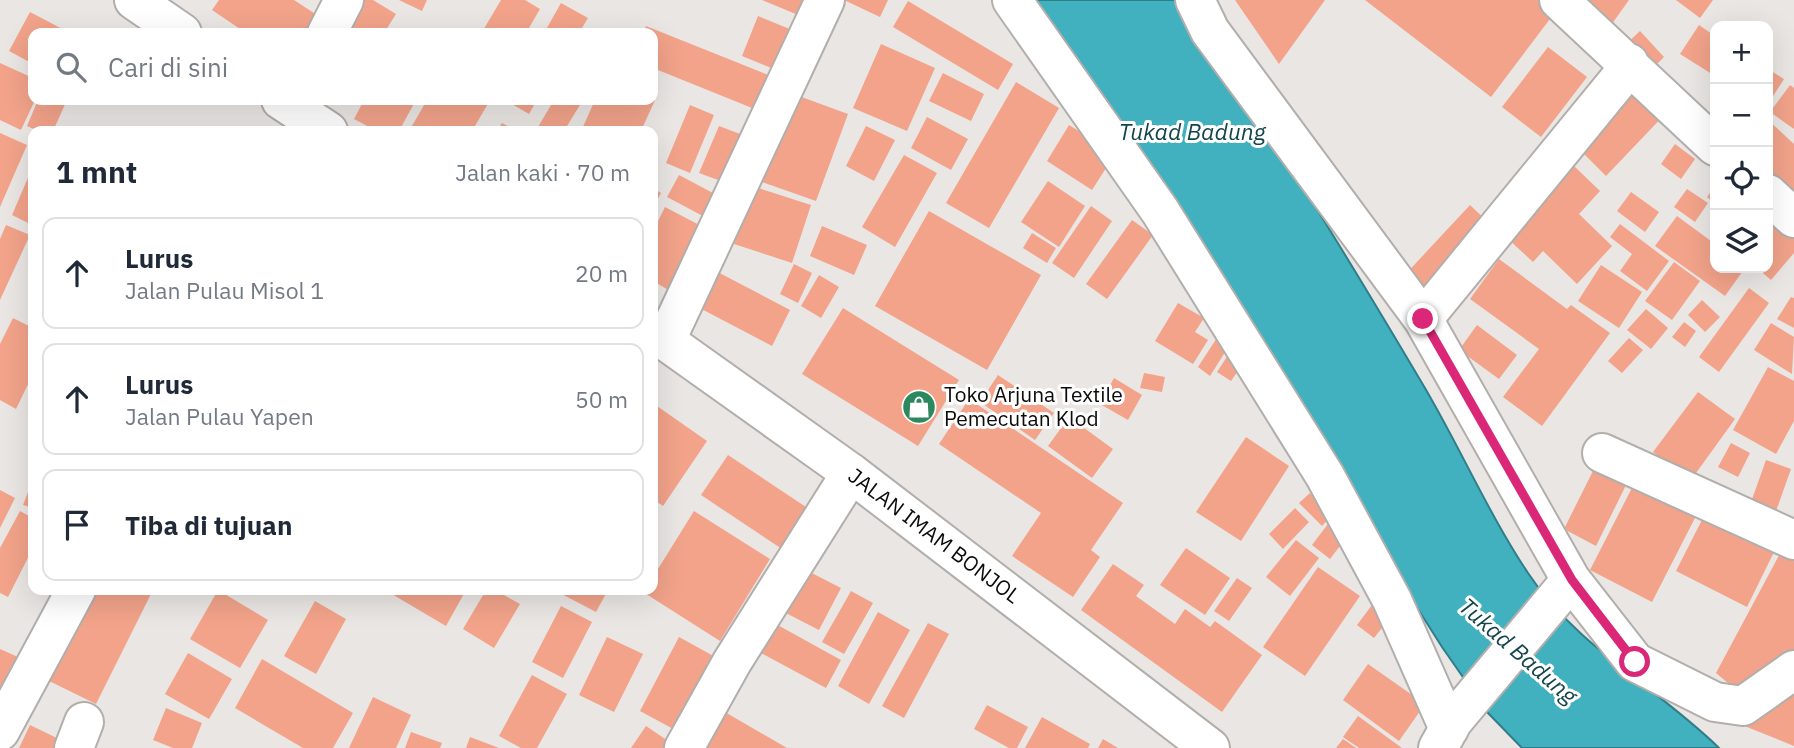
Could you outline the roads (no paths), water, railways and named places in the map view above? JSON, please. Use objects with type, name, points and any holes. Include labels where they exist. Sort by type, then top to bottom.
[{"type":"main road","points":[[134,0],[175,28]]},
{"type":"main road","points":[[330,28],[344,0]]},
{"type":"main road","points":[[659,336],[825,0]]},
{"type":"main road","points":[[1012,0],[1160,211],[1325,476],[1392,600],[1447,733],[1564,591]]},
{"type":"main road","points":[[1195,0],[1210,31],[1423,319],[1564,591],[1635,662],[1715,702],[1743,706],[1794,670]]},
{"type":"main road","points":[[1559,0],[1710,141]]},
{"type":"main road","points":[[1423,319],[1621,77],[1629,63]]},
{"type":"main road","points":[[292,105],[318,126]]},
{"type":"main road","points":[[1773,199],[1794,218]]},
{"type":"main road","name":"JALAN IMAM BONJOL","points":[[659,336],[851,472],[1210,748]]},
{"type":"main road","points":[[1602,453],[1794,540]]},
{"type":"main road","points":[[684,748],[732,662],[851,472]]},
{"type":"main road","points":[[0,731],[73,595]]},
{"type":"water","name":"Tukad Badung","points":[[1032,0],[1176,0],[1242,93],[1334,237],[1422,383],[1528,573],[1547,599],[1593,645],[1719,748],[1522,748],[1488,713],[1442,647]]},
{"type":"place","name":"Toko Arjuna Textile Pemecutan Klod","points":[[919,407]]}]
